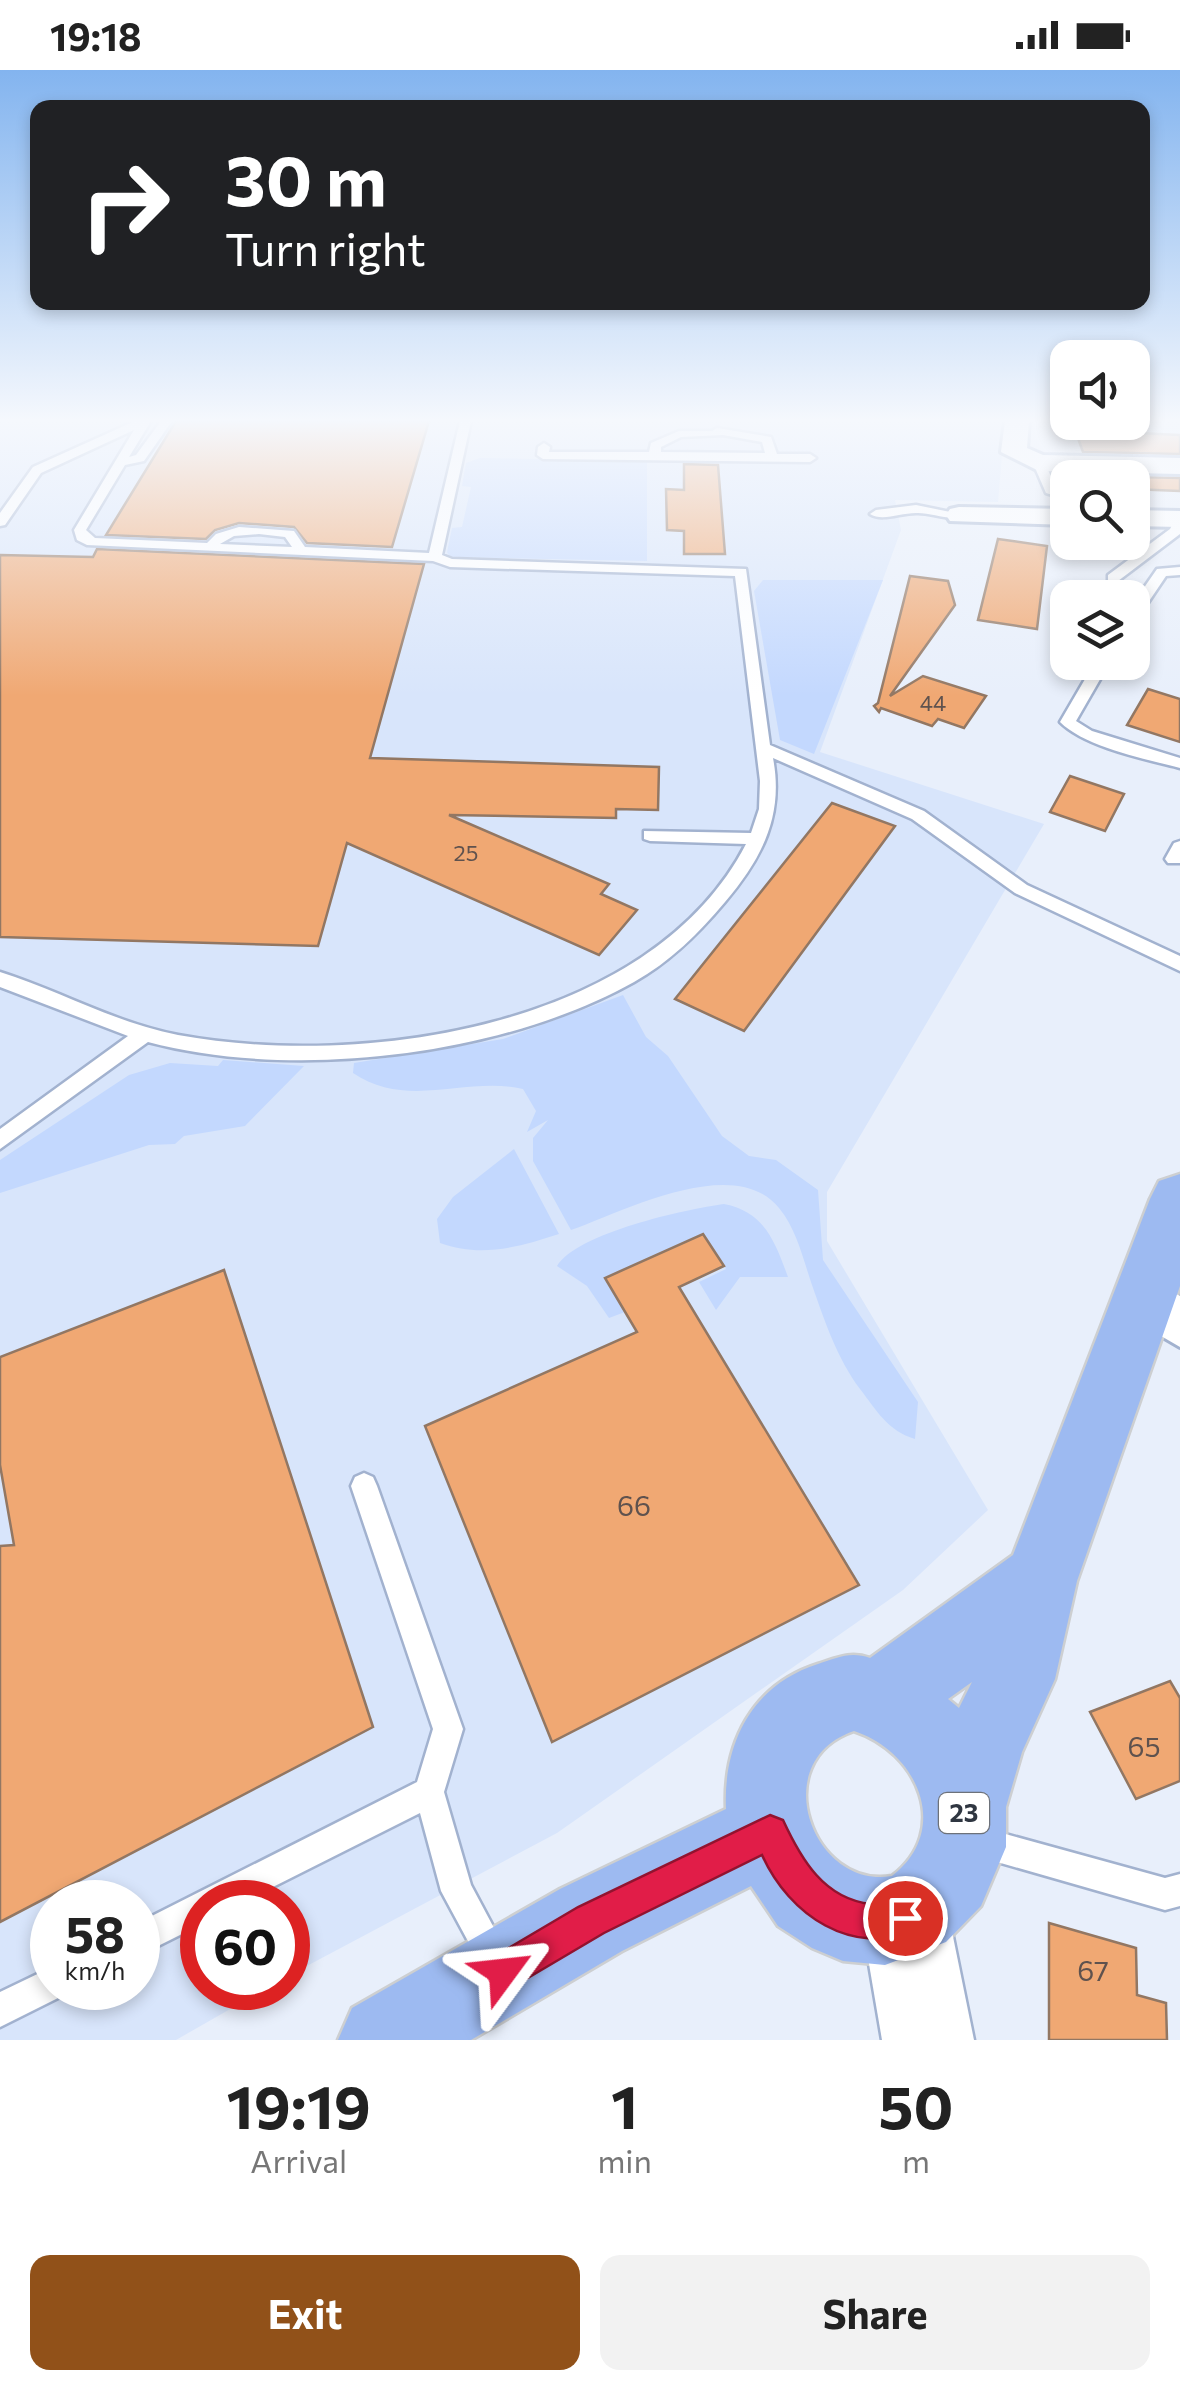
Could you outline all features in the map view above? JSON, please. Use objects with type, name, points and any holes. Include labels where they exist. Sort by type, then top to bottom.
[{"type":"main road","name":"23","points":[[905,1918],[935,1900],[954,1871],[985,1742],[1016,1679],[1040,1582],[1161,1311],[1180,1199]]},
{"type":"main road","points":[[928,2040],[905,1918],[874,1922],[840,1914],[810,1896],[786,1866],[770,1832],[765,1770],[787,1721],[807,1705],[830,1695],[880,1697],[945,1655],[1040,1582]]},
{"type":"main road","name":"23","points":[[880,1697],[909,1713],[936,1738],[954,1771],[964,1822]]},
{"type":"main road","points":[[384,2040],[591,1920],[770,1832]]},
{"type":"street","points":[[959,515],[1050,517]]},
{"type":"street","points":[[1150,519],[1180,520]]},
{"type":"lane","points":[[0,979],[145,1034],[198,1046],[328,1053],[422,1043],[533,1019],[620,982],[678,942],[718,904],[756,839],[769,799],[740,572],[450,563],[435,557],[300,548],[92,542],[82,537],[80,530],[90,513]]},
{"type":"lane","points":[[435,557],[443,513]]},
{"type":"lane","points":[[885,513],[876,514],[916,518],[959,515]]},
{"type":"lane","points":[[944,513],[959,515]]},
{"type":"lane","points":[[1113,578],[1135,557],[1175,531],[1180,520]]},
{"type":"lane","points":[[1150,590],[1162,572],[1180,571]]},
{"type":"lane","points":[[1092,680],[1068,722],[1086,734],[1180,764]]},
{"type":"lane","points":[[762,747],[918,815],[1020,889],[1180,964]]},
{"type":"lane","points":[[650,836],[756,839]]},
{"type":"lane","points":[[0,1140],[145,1034]]},
{"type":"lane","points":[[364,1486],[448,1729],[429,1792],[457,1891],[503,1972]]},
{"type":"lane","points":[[255,1880],[429,1792]]},
{"type":"lane","points":[[964,1822],[1165,1894],[1180,1890]]},
{"type":"lane","points":[[0,2010],[30,1994]]},
{"type":"shaded area","points":[[0,513],[898,513],[901,530],[820,752],[1044,824],[827,1192],[827,1241],[988,1510],[903,1590],[557,1833],[310,1964],[310,1880],[180,1880],[180,2010],[228,2010],[176,2040],[0,2040]]},
{"type":"shaded area","points":[[465,513],[647,513],[647,561],[450,557],[447,552],[452,528],[462,527]]},
{"type":"shaded area","points":[[763,580],[883,580],[814,754],[780,740],[754,591]]},
{"type":"shaded area","points":[[623,995],[646,1037],[668,1056],[722,1136],[749,1156],[776,1160],[818,1190],[823,1260],[918,1402],[915,1439],[897,1431],[884,1419],[852,1377],[827,1326],[790,1226],[779,1208],[760,1192],[735,1186],[678,1191],[571,1230],[533,1161],[533,1138],[548,1120],[527,1132],[536,1111],[523,1089],[480,1086],[415,1091],[373,1084],[353,1073],[354,1063],[503,1039]]},
{"type":"shaded area","points":[[223,1060],[304,1066],[245,1126],[184,1136],[175,1144],[149,1145],[0,1193],[0,1160],[129,1075],[170,1063],[218,1066]]},
{"type":"shaded area","points":[[514,1149],[559,1234],[515,1247],[485,1250],[440,1243],[437,1219],[453,1197]]},
{"type":"shaded area","points":[[724,1204],[759,1221],[773,1241],[788,1277],[740,1277],[716,1310],[699,1282],[726,1269],[702,1234],[606,1278],[625,1312],[609,1318],[587,1286],[557,1266],[568,1254],[609,1233],[660,1217]]},
{"type":"building","points":[[120,513],[402,513],[392,547],[307,543],[294,527],[239,523],[215,530],[206,539],[106,535]]},
{"type":"building","points":[[667,513],[722,513],[725,554],[684,554],[684,531],[667,530]]},
{"type":"building","points":[[998,539],[1047,546],[1037,629],[978,620]]},
{"type":"building","points":[[97,549],[424,564],[370,758],[659,767],[658,810],[616,809],[616,818],[449,815],[609,884],[601,894],[637,910],[599,955],[347,843],[318,946],[0,937],[0,555],[93,557]]},
{"type":"building","points":[[910,576],[948,581],[955,605],[890,696],[923,676],[986,696],[964,728],[938,719],[932,726],[881,708],[879,712],[874,706],[878,703]]},
{"type":"building","points":[[1148,689],[1180,699],[1180,742],[1127,725]]},
{"type":"building","points":[[1070,776],[1124,794],[1105,831],[1050,812]]},
{"type":"building","points":[[832,803],[895,826],[744,1031],[675,999]]},
{"type":"building","points":[[703,1234],[724,1266],[679,1287],[859,1585],[552,1742],[425,1426],[637,1332],[605,1278]]},
{"type":"building","points":[[224,1270],[373,1727],[80,1880],[30,1880],[30,1906],[0,1922],[0,1546],[14,1545],[0,1465],[0,1357]]},
{"type":"building","points":[[1170,1681],[1180,1698],[1180,1781],[1136,1799],[1090,1712]]},
{"type":"building","points":[[1049,1923],[1136,1948],[1137,1995],[1166,2003],[1167,2040],[1049,2040]]},
{"type":"route","points":[[503,1972],[591,1920],[770,1832],[786,1866],[810,1896],[840,1914],[874,1922],[905,1918]]}]
